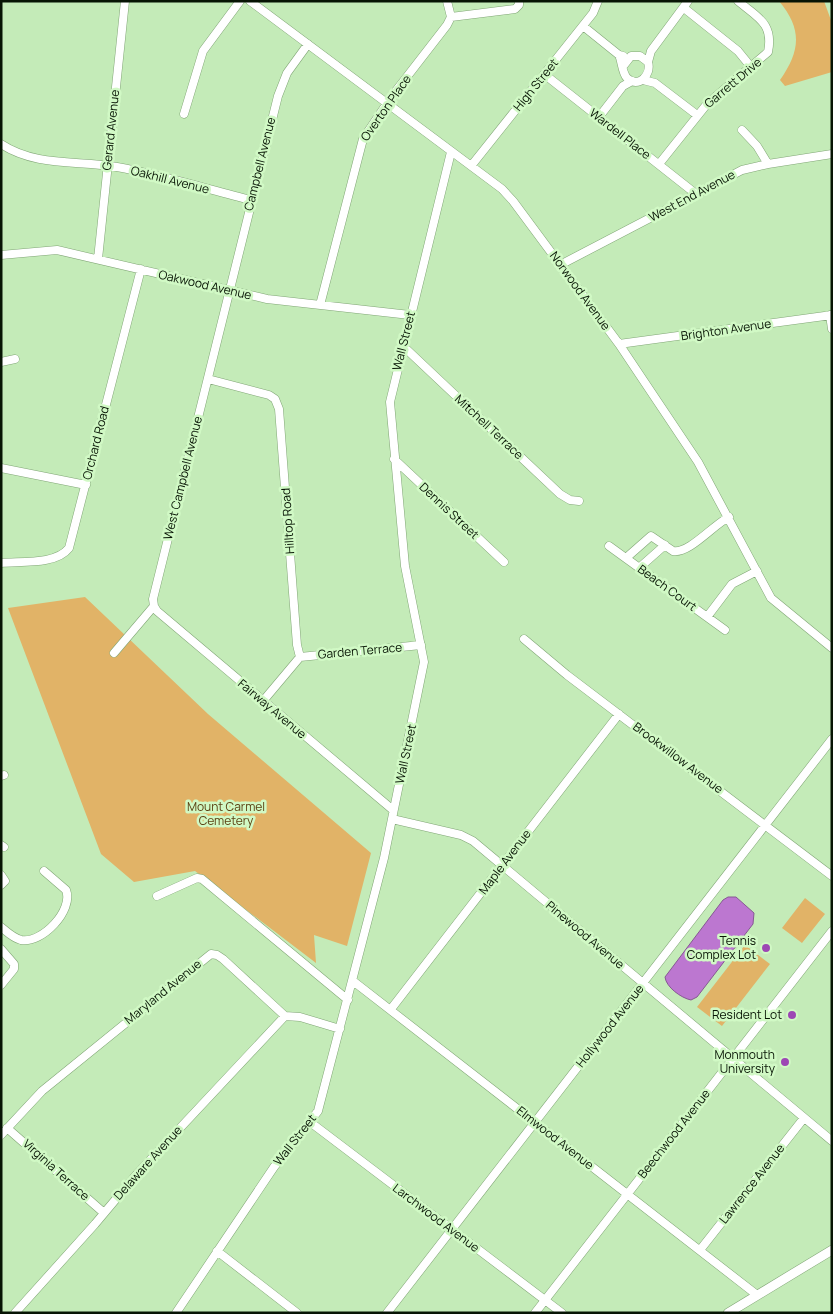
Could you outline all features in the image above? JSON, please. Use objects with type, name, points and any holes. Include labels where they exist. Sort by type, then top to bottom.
[{"type":"main road","points":[[728,1313],[832,1250]]},
{"type":"street","name":"Gerard Avenue","points":[[98,259],[124,1]]},
{"type":"street","points":[[184,114],[203,51],[240,1]]},
{"type":"street","name":"Norwood Avenue","points":[[250,1],[502,189],[514,201],[619,344],[698,462],[776,604],[832,648]]},
{"type":"street","points":[[447,1],[451,17],[518,4]]},
{"type":"street","name":"High Street","points":[[471,166],[583,26],[593,13],[598,1]]},
{"type":"street","name":"Garrett Drive","points":[[659,164],[711,100],[768,52],[770,36],[764,22],[738,1]]},
{"type":"street","points":[[654,83],[649,72],[648,62],[651,51],[686,4],[738,51],[751,67]]},
{"type":"street","name":"Overton Place","points":[[320,305],[360,146],[388,103],[447,25],[451,17]]},
{"type":"street","points":[[583,26],[619,55],[624,65],[623,86]]},
{"type":"street","name":"Campbell Avenue","points":[[229,291],[281,86],[287,73],[308,44]]},
{"type":"street","points":[[619,55],[640,56],[651,51]]},
{"type":"street","points":[[624,65],[631,56]]},
{"type":"street","points":[[640,56],[648,62]]},
{"type":"street","points":[[643,80],[649,72]]},
{"type":"street","name":"Wardell Place","points":[[544,74],[696,194]]},
{"type":"street","points":[[625,75],[632,81]]},
{"type":"street","points":[[599,117],[623,86],[632,81],[643,80],[654,83],[697,115]]},
{"type":"street","points":[[742,130],[757,146],[768,164]]},
{"type":"street","name":"Oakhill Avenue","points":[[1,144],[17,153],[38,159],[108,166],[251,200]]},
{"type":"street","name":"Wall Street","points":[[176,1313],[274,1167],[319,1109],[353,981],[392,819],[424,662],[405,566],[390,402],[451,152]]},
{"type":"street","name":"West End Avenue","points":[[560,264],[742,170],[832,154]]},
{"type":"street","name":"Oakwood Avenue","points":[[1,255],[52,250],[267,299],[410,315]]},
{"type":"street","name":"Orchard Road","points":[[1,563],[55,558],[65,553],[71,544],[141,269]]},
{"type":"street","name":"West Campbell Avenue","points":[[154,606],[153,599],[229,291]]},
{"type":"street","points":[[831,315],[832,329]]},
{"type":"street","name":"Brighton Avenue","points":[[619,344],[831,315]]},
{"type":"street","name":"Mitchell Terrace","points":[[403,346],[560,494],[570,500],[579,501]]},
{"type":"street","points":[[1,362],[15,358]]},
{"type":"street","name":"Hilltop Road","points":[[208,379],[269,395],[275,399],[278,406],[297,645],[300,657]]},
{"type":"street","name":"Dennis Street","points":[[394,460],[504,562]]},
{"type":"street","points":[[1,468],[86,485]]},
{"type":"street","points":[[626,558],[651,536],[676,552],[685,550],[717,524],[729,517]]},
{"type":"street","name":"Beach Court","points":[[609,546],[725,630]]},
{"type":"street","points":[[639,568],[665,546]]},
{"type":"street","points":[[707,617],[732,584],[757,571]]},
{"type":"street","points":[[114,653],[154,606]]},
{"type":"street","name":"Fairway Avenue","points":[[154,606],[157,611],[393,810]]},
{"type":"street","name":"Brookwillow Avenue","points":[[524,639],[619,714],[832,876]]},
{"type":"street","name":"Garden Terrace","points":[[300,657],[421,645]]},
{"type":"street","points":[[263,701],[300,657]]},
{"type":"street","name":"Maple Avenue","points":[[391,1009],[619,714]]},
{"type":"street","name":"Hollywood Avenue","points":[[387,1313],[832,739]]},
{"type":"street","name":"Pinewood Avenue","points":[[392,819],[464,836],[502,865],[832,1141]]},
{"type":"street","points":[[1,927],[16,938],[33,940],[45,934],[62,913],[67,903],[66,890],[44,871]]},
{"type":"street","points":[[1,875],[5,881],[1,885]]},
{"type":"street","points":[[157,896],[197,878],[202,879],[348,1000]]},
{"type":"street","name":"Beechwood Avenue","points":[[536,1313],[832,931]]},
{"type":"street","points":[[1,949],[14,964],[14,969],[1,985]]},
{"type":"street","name":"Maryland Avenue","points":[[1,1135],[42,1091],[211,954],[217,954],[223,959],[285,1016]]},
{"type":"street","name":"Elmwood Avenue","points":[[353,981],[757,1295]]},
{"type":"street","points":[[285,1016],[300,1017],[340,1029]]},
{"type":"street","name":"Delaware Avenue","points":[[15,1313],[150,1159],[285,1016]]},
{"type":"street","name":"Lawrence Avenue","points":[[700,1250],[804,1118]]},
{"type":"street","name":"Larchwood Avenue","points":[[310,1122],[562,1313]]},
{"type":"street","name":"Virginia Terrace","points":[[8,1128],[104,1213]]},
{"type":"street","points":[[217,1251],[297,1313]]},
{"type":"green space","points":[[779,1],[824,1],[832,23],[832,72],[785,86],[780,80],[792,60],[796,40],[792,22]]},
{"type":"green space","name":"Mount Carmel Cemetery","points":[[85,597],[208,714],[371,853],[347,946],[314,935],[316,963],[195,871],[134,882],[101,854],[8,608]]},
{"type":"green space","points":[[805,898],[825,914],[802,943],[782,928]]},
{"type":"green space","points":[[745,945],[770,964],[722,1026],[697,1007]]},
{"type":"shaded area","points":[[728,897],[736,897],[754,913],[753,924],[697,997],[691,1000],[687,999],[668,985],[665,977],[723,900]]},
{"type":"place","name":"Tennis Complex Lot","points":[[766,948]]},
{"type":"place","name":"Resident Lot","points":[[792,1015]]},
{"type":"place","name":"Monmouth University","points":[[785,1062]]}]
